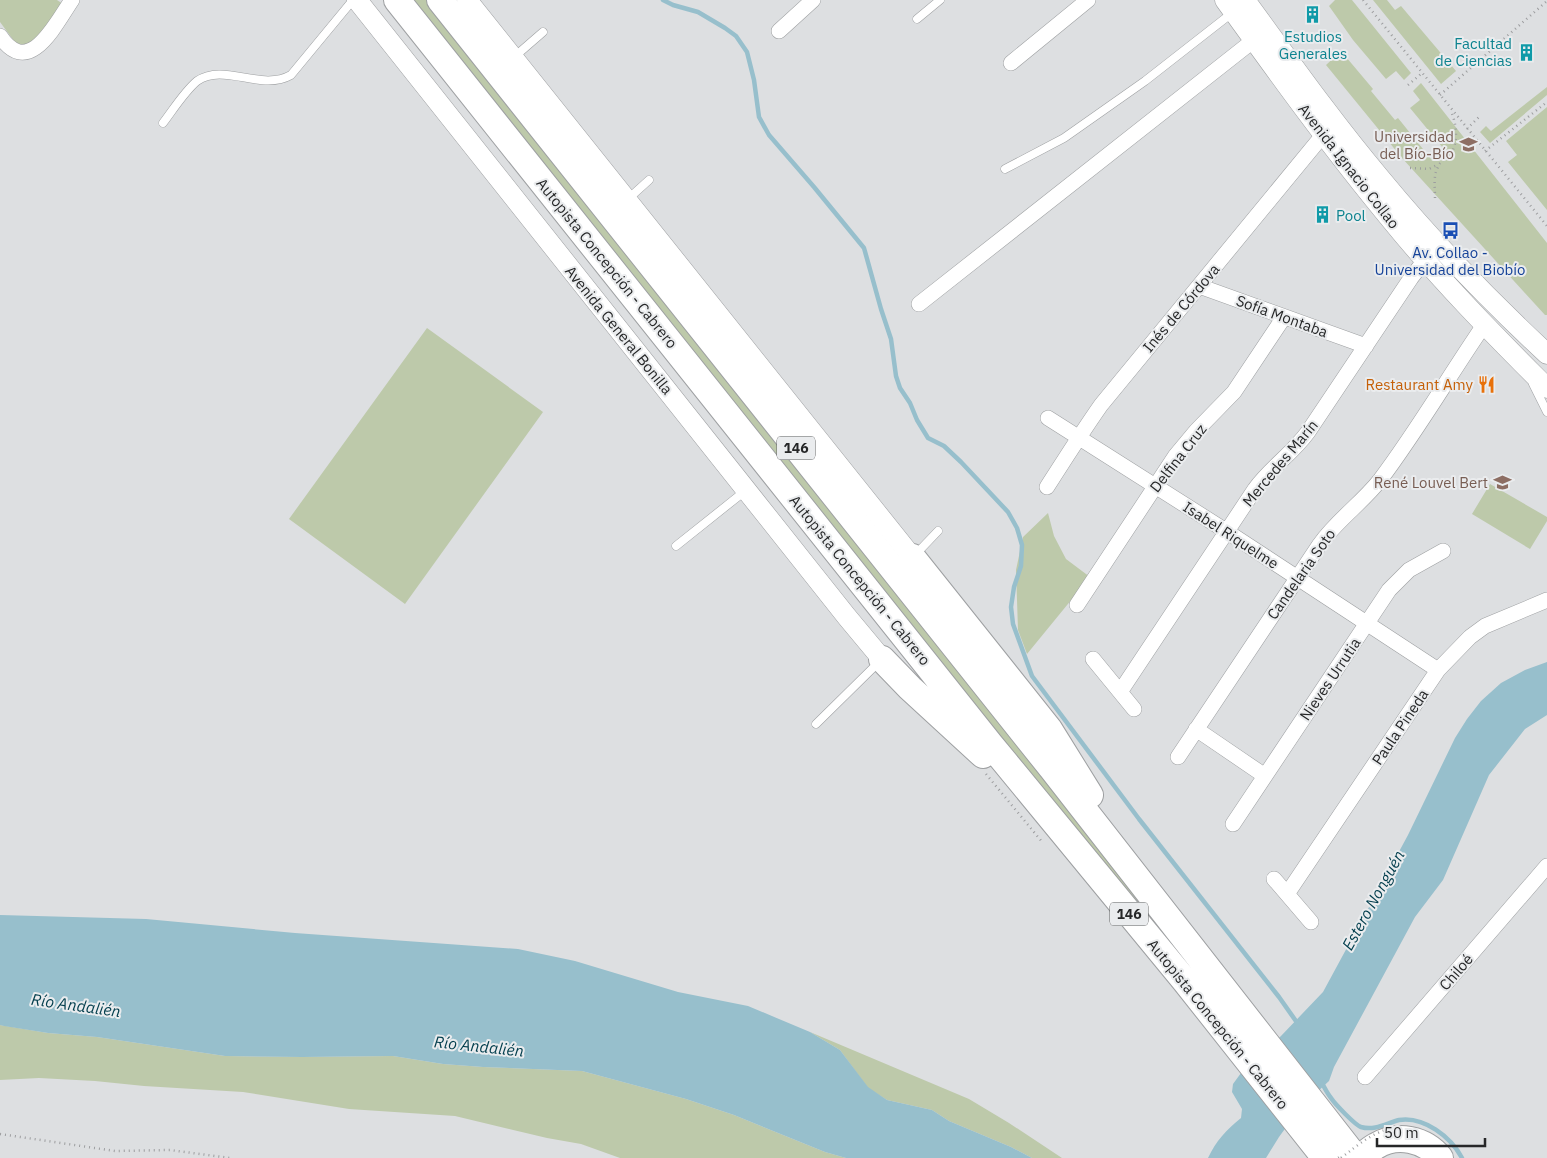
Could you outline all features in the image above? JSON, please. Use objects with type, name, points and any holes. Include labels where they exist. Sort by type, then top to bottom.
[{"type":"highway","name":"Autopista Concepción - Cabrero","points":[[397,0],[996,751],[1052,837],[1185,981],[1253,1047]]},
{"type":"highway","name":"Autopista Concepción - Cabrero","points":[[440,0],[1151,896],[1253,1047],[1323,1143],[1356,1158]]},
{"type":"highway","points":[[912,558],[1049,729],[1151,896]]},
{"type":"highway","points":[[882,659],[1052,837]]},
{"type":"highway","points":[[1360,1158],[1396,1133],[1429,1147],[1440,1158]]},
{"type":"main road","name":"Avenida General Bonilla","points":[[357,0],[882,659]]},
{"type":"main road","points":[[467,0],[912,558]]},
{"type":"main road","name":"Avenida Ignacio Collao","points":[[1235,4],[1254,40],[1382,210],[1484,325],[1547,388]]},
{"type":"main road","name":"Avenida Ignacio Collao","points":[[1235,4],[1334,121],[1380,179],[1434,240],[1547,354]]},
{"type":"street","points":[[0,36],[8,47],[13,50],[19,52],[32,51],[42,42],[72,0]]},
{"type":"street","points":[[779,31],[814,0]]},
{"type":"street","points":[[1011,63],[1088,0]]},
{"type":"street","points":[[919,304],[1254,40]]},
{"type":"street","name":"Inés de Córdova","points":[[1047,487],[1072,450],[1077,438],[1126,374],[1323,134]]},
{"type":"street","name":"Mercedes Marín","points":[[1120,692],[1259,483],[1300,444],[1425,260]]},
{"type":"street","name":"Sofía Montaba","points":[[1199,286],[1366,346]]},
{"type":"street","name":"Delfina Cruz","points":[[1077,605],[1186,443],[1234,392],[1284,316]]},
{"type":"street","name":"Candelaria Soto","points":[[1178,756],[1296,578],[1332,528],[1358,504],[1381,478],[1484,325]]},
{"type":"street","name":"Isabel Riquelme","points":[[1048,418],[1438,670]]},
{"type":"street","name":"Nieves Urrutia","points":[[1232,824],[1389,590],[1402,575],[1443,550]]},
{"type":"street","name":"Paula Pineda","points":[[1288,894],[1438,670],[1485,626],[1547,600]]},
{"type":"street","points":[[1093,658],[1134,709]]},
{"type":"street","points":[[1196,729],[1265,776]]},
{"type":"street","name":"Chiloé","points":[[1365,1077],[1547,866]]},
{"type":"street","points":[[1274,879],[1311,922]]},
{"type":"lane","points":[[163,123],[192,86],[206,76],[224,74],[269,81],[284,79],[291,75],[352,0]]},
{"type":"lane","points":[[917,19],[940,0]]},
{"type":"lane","points":[[1005,169],[1064,138],[1145,81],[1235,4]]},
{"type":"lane","points":[[513,58],[543,32]]},
{"type":"lane","points":[[627,200],[649,180]]},
{"type":"lane","points":[[1517,358],[1547,412]]},
{"type":"lane","points":[[676,546],[746,490]]},
{"type":"lane","points":[[912,558],[938,531]]},
{"type":"lane","points":[[816,724],[882,659]]},
{"type":"path","points":[[1363,0],[1547,226]]},
{"type":"path","points":[[1440,95],[1547,1]]},
{"type":"path","points":[[1408,85],[1422,73]]},
{"type":"path","points":[[1485,151],[1547,102]]},
{"type":"path","points":[[1410,168],[1429,169],[1438,164],[1452,151],[1456,136],[1455,119],[1450,107]]},
{"type":"path","points":[[1467,129],[1479,117]]},
{"type":"path","points":[[1435,198],[1435,174],[1438,164]]},
{"type":"path","points":[[982,769],[1052,837]]},
{"type":"path","points":[[1341,1158],[1371,1135],[1383,1130],[1396,1133]]},
{"type":"path","points":[[0,1134],[115,1151],[170,1150],[230,1158]]},
{"type":"green space","points":[[0,0],[57,0],[63,4],[32,44],[17,45],[0,22]]},
{"type":"green space","points":[[414,0],[428,0],[1207,983],[1050,799]]},
{"type":"green space","points":[[1335,0],[1352,0],[1411,73],[1404,80],[1396,71],[1386,79],[1353,40],[1329,6]]},
{"type":"green space","points":[[1373,0],[1387,0],[1395,10],[1401,6],[1456,71],[1441,84]]},
{"type":"green space","points":[[1341,51],[1373,89],[1371,91],[1395,120],[1398,118],[1431,159],[1443,148],[1410,108],[1420,100],[1413,91],[1421,83],[1547,243],[1547,315],[1402,158],[1326,65]]},
{"type":"green space","points":[[1547,87],[1547,95],[1490,143],[1480,132],[1486,126],[1491,131]]},
{"type":"green space","points":[[1547,107],[1547,210],[1508,162],[1517,155],[1506,141]]},
{"type":"green space","points":[[427,328],[543,412],[405,604],[289,519]]},
{"type":"green space","points":[[1490,484],[1547,517],[1547,521],[1530,549],[1472,514]]},
{"type":"green space","points":[[1048,513],[1054,536],[1066,559],[1090,577],[1027,654],[1018,630],[1016,570],[1023,537]]},
{"type":"green space","points":[[0,1025],[225,1056],[393,1056],[443,1064],[582,1071],[686,1099],[734,1115],[825,1152],[846,1158],[620,1158],[581,1144],[547,1138],[455,1116],[349,1109],[243,1092],[39,1078],[0,1080]]},
{"type":"green space","points":[[810,1032],[969,1099],[1062,1158],[1032,1158],[949,1121],[932,1110],[887,1100],[868,1088],[840,1050]]},
{"type":"water","name":"Estero Nonguén","points":[[1547,662],[1547,715],[1525,729],[1489,775],[1443,880],[1415,917],[1334,1067],[1329,1081],[1300,1108],[1266,1158],[1208,1158],[1222,1136],[1241,1118],[1242,1109],[1232,1092],[1233,1084],[1241,1073],[1281,1036],[1323,992],[1408,835],[1455,738],[1467,719],[1481,701],[1501,683],[1525,670]]},
{"type":"water","name":"Río Andalién","points":[[0,915],[146,919],[295,933],[518,949],[575,961],[678,992],[748,1006],[810,1032],[840,1050],[868,1087],[887,1100],[932,1110],[949,1121],[1032,1158],[846,1158],[825,1152],[734,1115],[686,1099],[582,1071],[443,1064],[393,1056],[225,1056],[97,1037],[48,1033],[4,1026],[0,1025]]},
{"type":"waterway","points":[[663,0],[698,12],[725,28],[736,36],[747,52],[754,80],[759,117],[769,135],[864,248],[891,339],[896,376],[900,388],[910,403],[917,420],[928,438],[944,446],[1008,512],[1017,528],[1022,545],[1021,566],[1014,587],[1011,607],[1013,624],[1032,676],[1139,819],[1279,997],[1298,1024]]},
{"type":"waterway","points":[[1321,1081],[1337,1105],[1350,1119],[1361,1127],[1376,1127],[1399,1120],[1418,1121],[1444,1136],[1462,1158]]},
{"type":"place","name":"Estudios Generales","points":[[1313,15]]},
{"type":"place","name":"Facultad de Ciencias","points":[[1526,52]]},
{"type":"place","name":"Universidad del Bío-Bío","points":[[1468,145]]},
{"type":"place","name":"Pool","points":[[1322,215]]},
{"type":"place","name":"Av. Collao - Universidad del Biobío","points":[[1450,231]]},
{"type":"place","name":"Restaurant Amy","points":[[1487,384]]},
{"type":"place","name":"René Louvel Bert","points":[[1502,482]]}]
